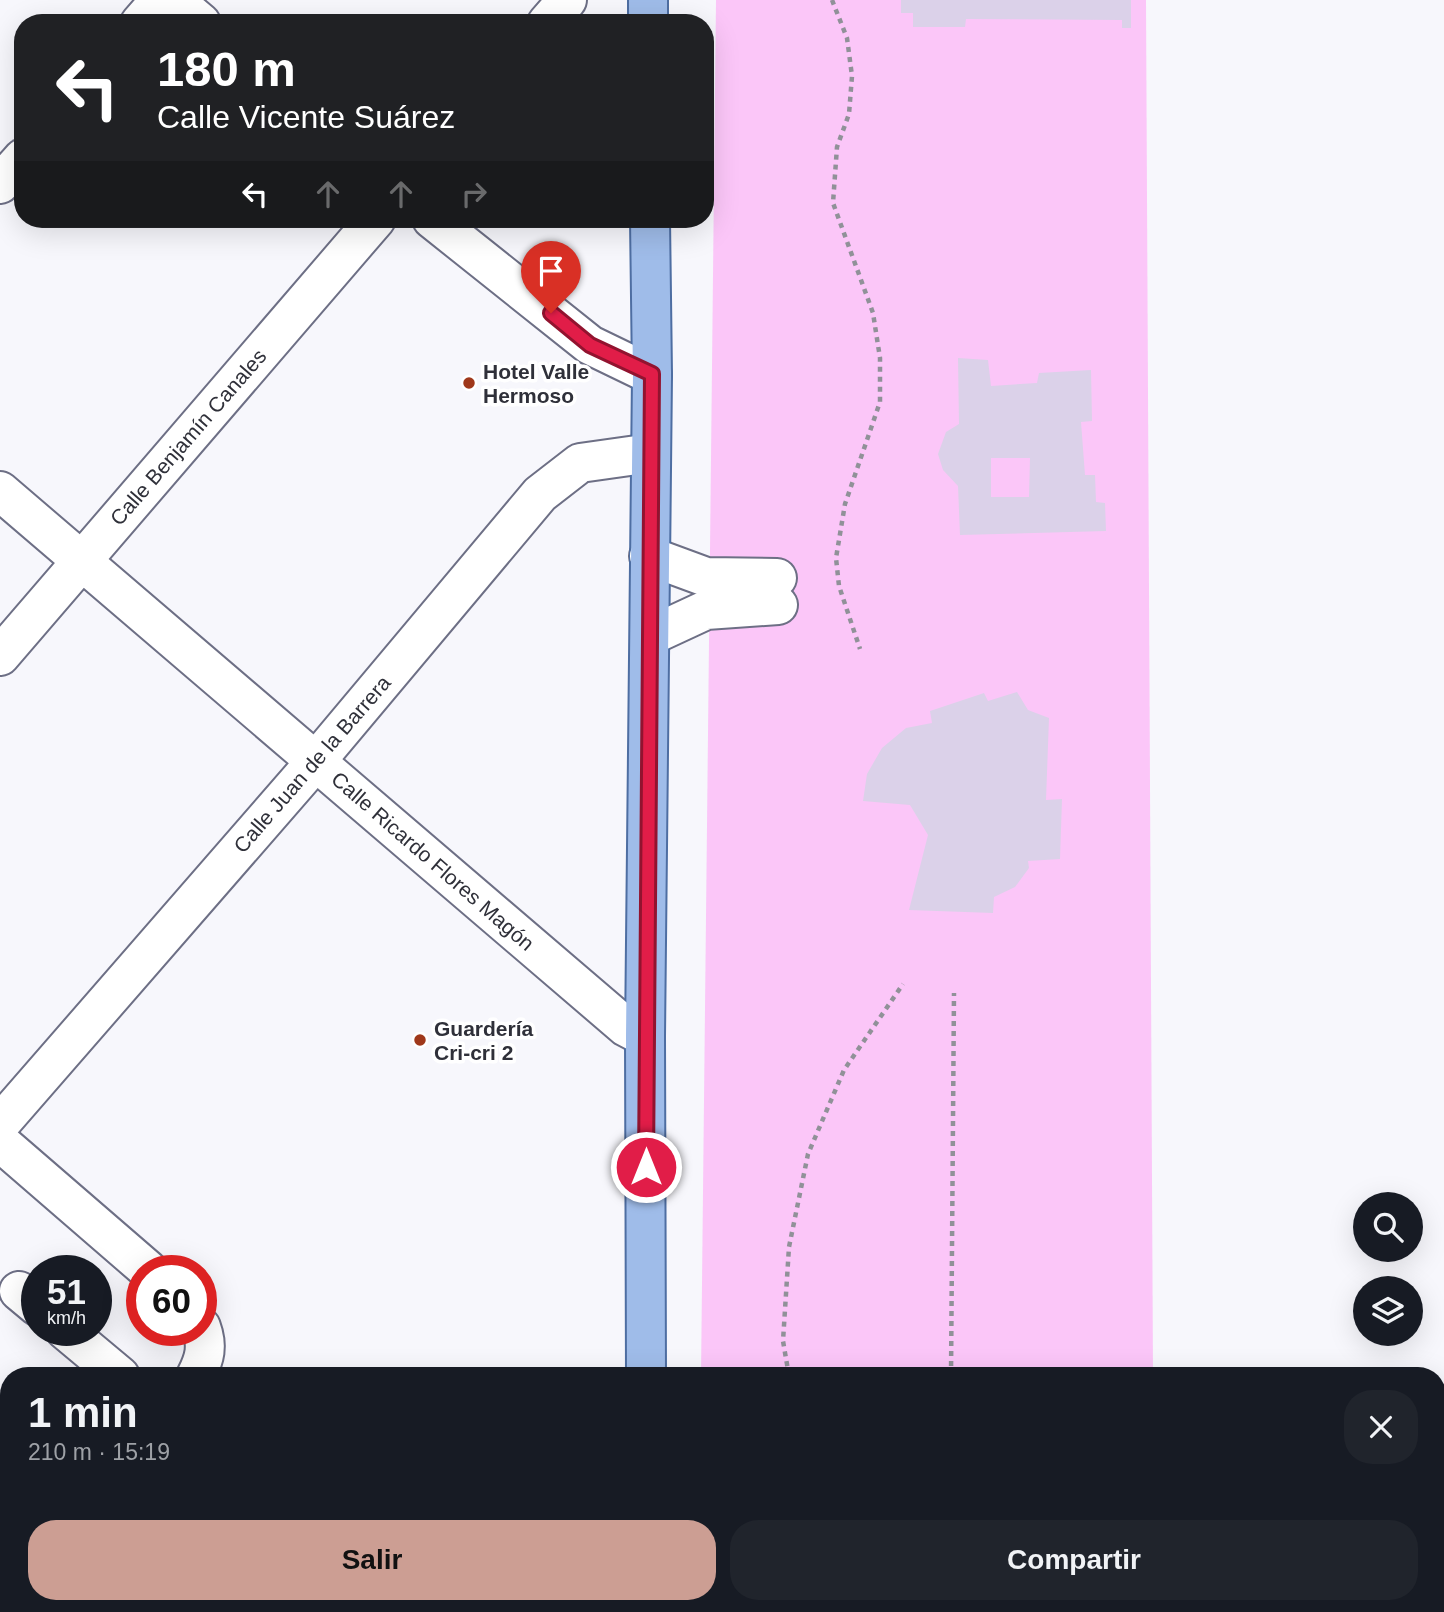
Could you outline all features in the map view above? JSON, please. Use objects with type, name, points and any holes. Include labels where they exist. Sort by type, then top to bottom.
[{"type":"main road","points":[[646,1367],[645,1037],[652,374],[650,228]]},
{"type":"street","points":[[148,14],[160,0]]},
{"type":"street","points":[[174,0],[190,14]]},
{"type":"street","points":[[555,14],[567,0]]},
{"type":"street","points":[[0,184],[14,168]]},
{"type":"street","name":"Calle Benjamín Canales","points":[[0,656],[368,228]]},
{"type":"street","points":[[443,228],[590,345],[652,374]]},
{"type":"street","name":"Calle Juan de la Barrera","points":[[0,1124],[316,761],[540,494],[580,463],[651,453]]},
{"type":"street","name":"Calle Ricardo Flores Magón","points":[[0,491],[626,1027],[645,1037]]},
{"type":"street","points":[[649,556],[706,577],[778,592],[706,610],[650,636]]},
{"type":"street","points":[[0,1142],[131,1255]]},
{"type":"street","points":[[84,1346],[109,1367]]},
{"type":"street","points":[[200,1367],[206,1352],[205,1346]]},
{"type":"path","points":[[832,0],[847,38],[852,76],[849,114],[837,147],[833,203],[873,313],[880,358],[880,402],[845,504],[836,558],[839,586],[860,649]]},
{"type":"path","points":[[787,1367],[783,1341],[789,1247],[808,1154],[844,1070],[902,984]]},
{"type":"path","points":[[951,1367],[954,993]]},
{"type":"shaded area","points":[[716,0],[1146,0],[1153,1367],[701,1367]]},
{"type":"building","points":[[901,0],[1131,0],[1131,28],[1122,28],[1122,20],[966,19],[965,27],[913,27],[913,13],[901,13]]},
{"type":"building","points":[[958,358],[988,360],[991,386],[1037,383],[1039,373],[1091,370],[1092,421],[1081,422],[1085,475],[1095,475],[1096,502],[1105,503],[1106,531],[960,535],[958,486],[943,470],[938,454],[946,432],[959,424]],"holes":[[[991,458],[1030,458],[1029,497],[991,497]]]},
{"type":"building","points":[[1017,692],[1028,710],[1049,718],[1046,800],[1062,799],[1060,859],[1028,861],[1029,868],[1015,887],[994,897],[993,913],[909,910],[928,835],[910,805],[863,801],[867,774],[882,748],[906,728],[932,723],[930,711],[984,693],[988,701]]},
{"type":"place","name":"Hotel Valle Hermoso","points":[[469,383]]},
{"type":"place","name":"Guardería Cri-cri 2","points":[[420,1040]]},
{"type":"route","points":[[551,313],[590,345],[652,374],[646,1167]]}]
